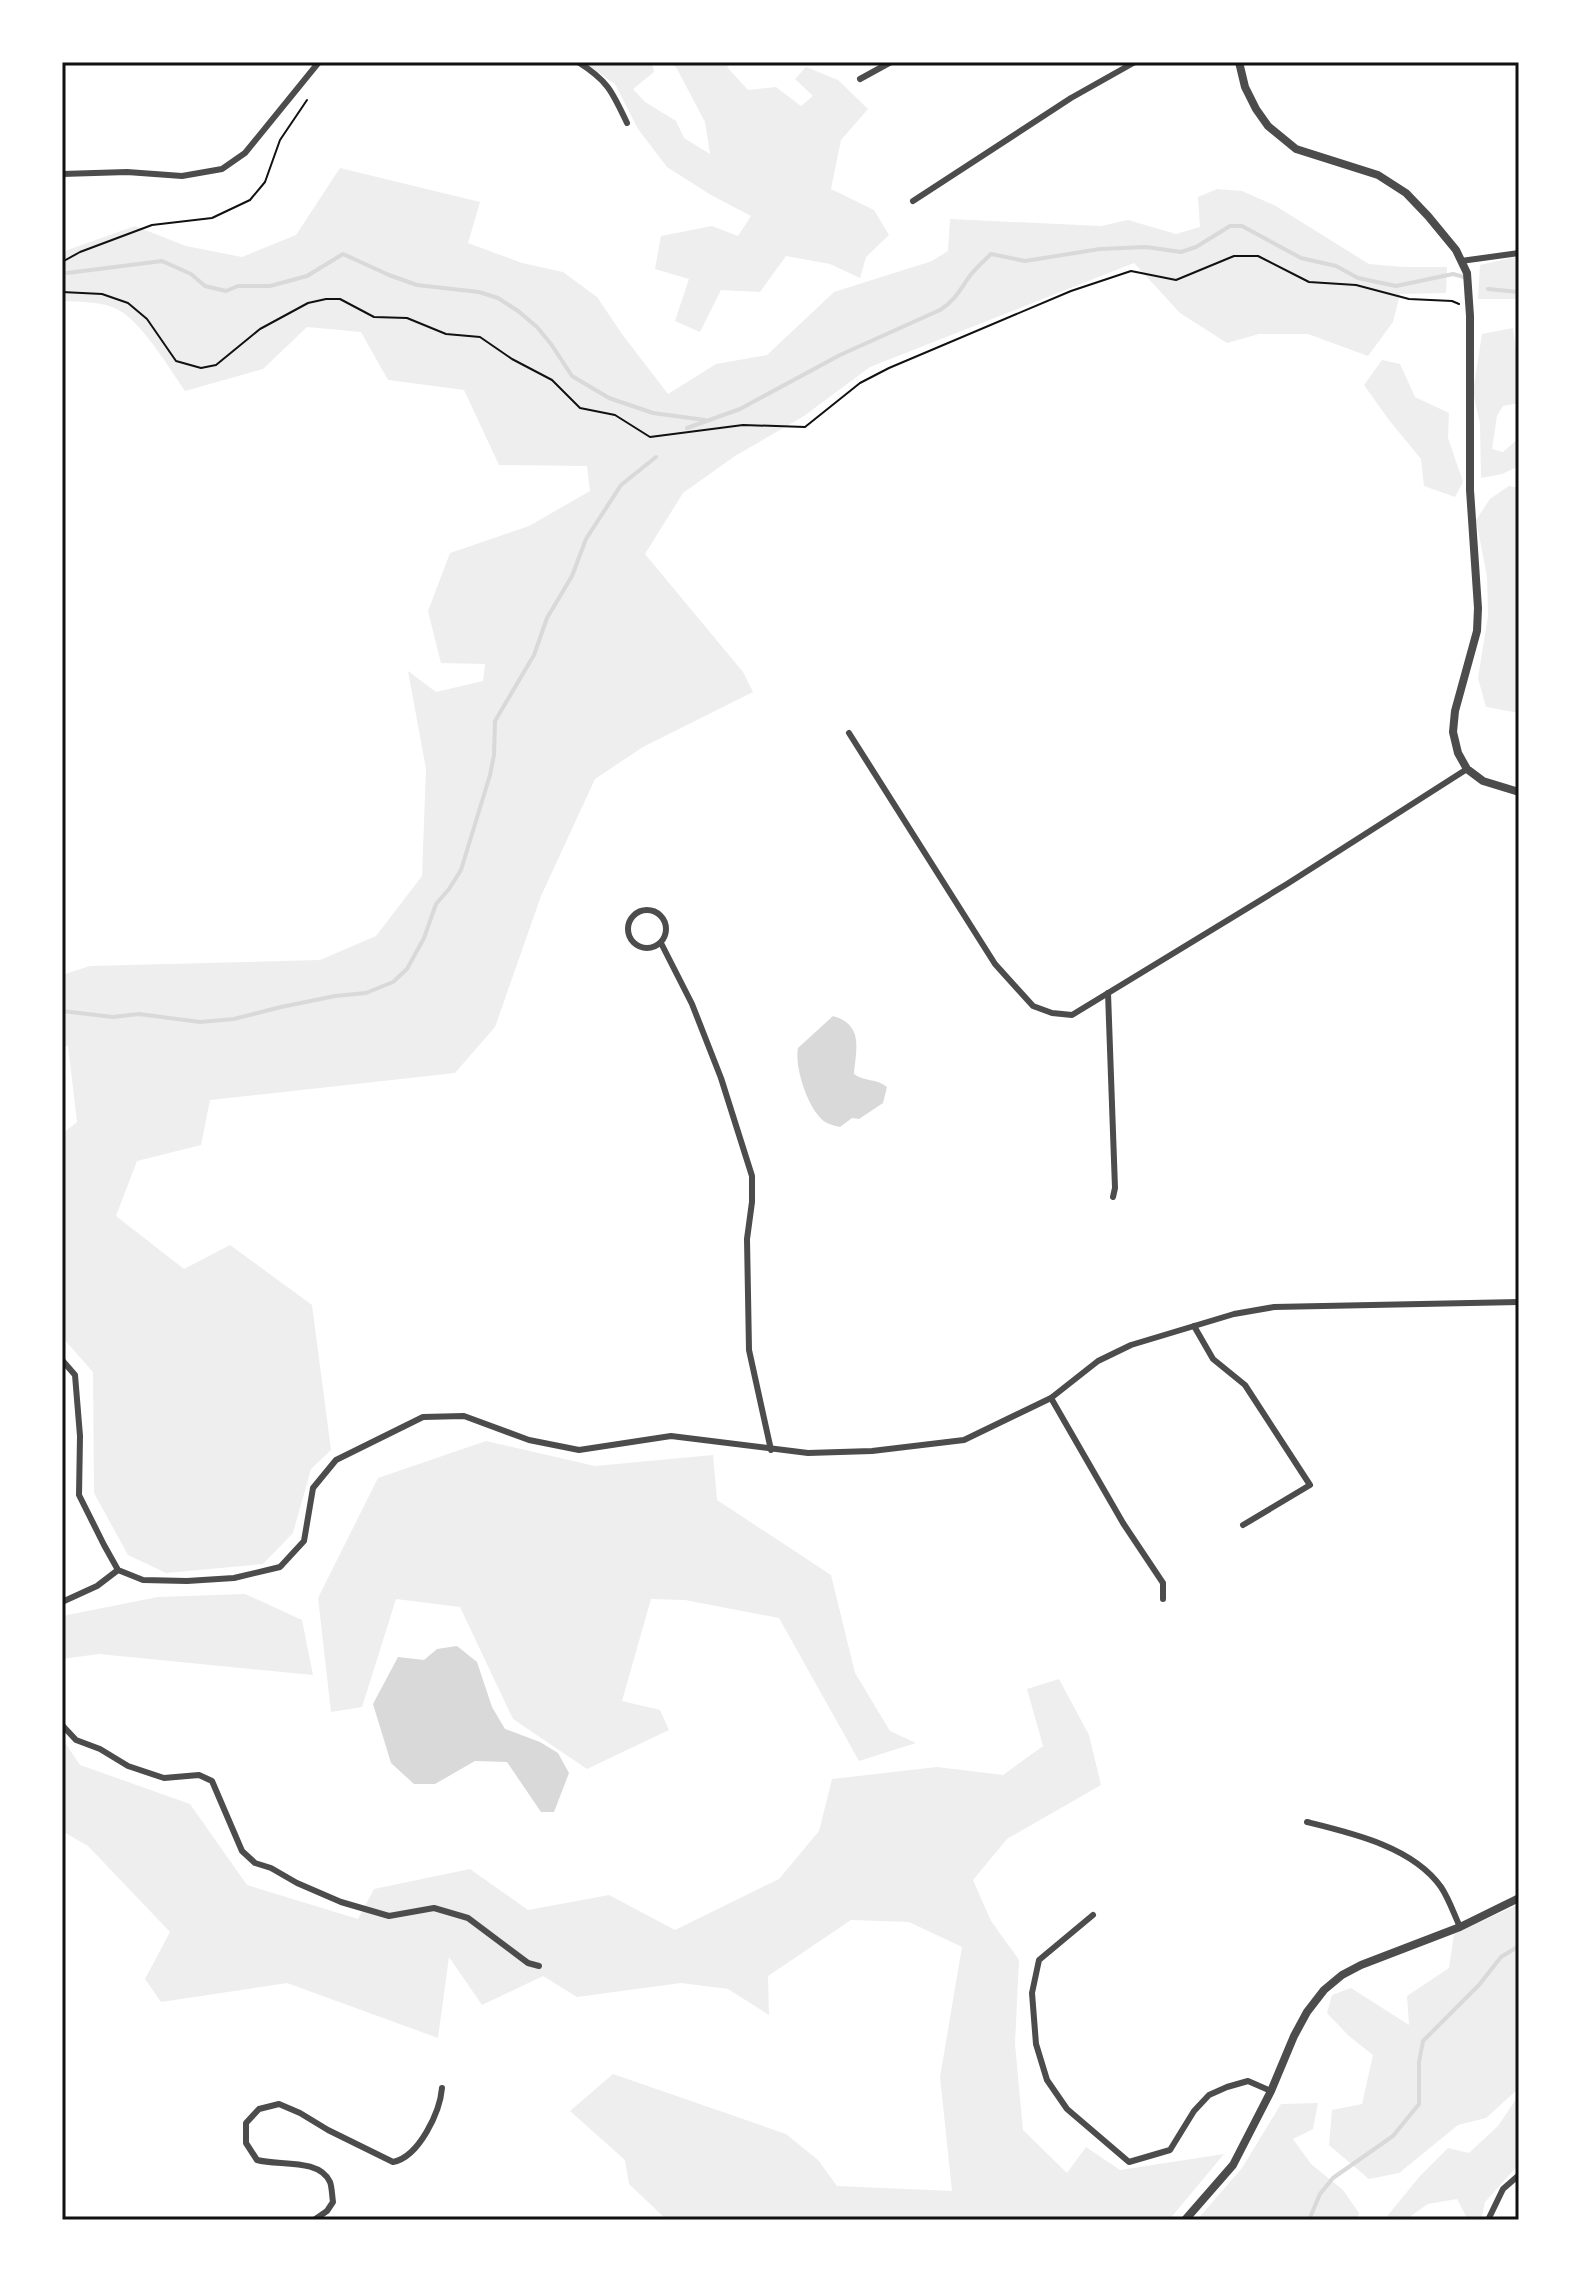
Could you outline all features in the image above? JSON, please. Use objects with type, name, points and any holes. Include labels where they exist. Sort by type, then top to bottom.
[{"type":"street","points":[[63,172],[182,176],[222,169],[245,153],[319,62]]},
{"type":"street","points":[[578,62],[597,74],[611,89],[627,123]]},
{"type":"street","points":[[860,79],[891,62]]},
{"type":"street","points":[[913,201],[1071,98],[1135,62]]},
{"type":"street","points":[[1239,62],[1245,87],[1268,126],[1296,149],[1378,175],[1406,193],[1438,227],[1461,261],[1469,285],[1470,490],[1478,608],[1477,631],[1455,711],[1453,732],[1458,753],[1467,769],[1483,781],[1519,792]]},
{"type":"street","points":[[1461,261],[1519,253]]},
{"type":"street","points":[[849,733],[995,964],[1033,1006],[1052,1013],[1072,1015],[1287,884],[1467,769]]},
{"type":"street","points":[[661,943],[643,948],[633,942],[628,924],[635,914],[653,911],[663,919],[666,931],[661,943],[692,1004],[721,1078],[752,1176],[747,1239],[749,1350],[771,1450]]},
{"type":"street","points":[[1108,993],[1113,1197]]},
{"type":"street","points":[[62,1360],[75,1375],[80,1436],[79,1495],[118,1570],[143,1580],[187,1581],[234,1578],[280,1567],[304,1541],[313,1488],[336,1460],[423,1417],[464,1416],[529,1440],[579,1450],[671,1436],[808,1453],[872,1451],[964,1440],[1051,1398],[1098,1361],[1131,1345],[1234,1314],[1274,1307],[1519,1302]]},
{"type":"street","points":[[1194,1326],[1213,1359],[1245,1385],[1310,1485],[1243,1525]]},
{"type":"street","points":[[1051,1398],[1123,1523],[1163,1583],[1163,1599]]},
{"type":"street","points":[[62,1602],[97,1586],[118,1570]]},
{"type":"street","points":[[62,1725],[76,1740],[100,1749],[128,1766],[164,1778],[199,1775],[212,1781],[242,1851],[255,1863],[341,1902],[389,1916],[434,1908],[468,1918],[528,1963],[539,1966]]},
{"type":"street","points":[[1307,1822],[1365,1838],[1409,1856],[1440,1886],[1460,1927]]},
{"type":"street","points":[[1185,2220],[1233,2165],[1271,2091],[1294,2036],[1324,1990],[1361,1965],[1460,1927],[1519,1898]]},
{"type":"street","points":[[1093,1915],[1039,1960],[1032,1993],[1036,2044],[1047,2080],[1067,2109],[1129,2162],[1170,2150],[1194,2111],[1209,2095],[1248,2081],[1271,2091]]},
{"type":"street","points":[[314,2220],[327,2211],[333,2202],[330,2182],[319,2170],[302,2164],[273,2164],[257,2160],[246,2143],[246,2123],[259,2109],[279,2104],[393,2162],[402,2161],[416,2149],[441,2105],[442,2088]]},
{"type":"street","points":[[1488,2220],[1503,2189],[1519,2175]]},
{"type":"path","points":[[62,262],[80,252],[152,225],[212,218],[250,200],[265,182],[280,140],[307,100]]},
{"type":"path","points":[[62,292],[102,294],[128,303],[147,319],[176,361],[201,368],[216,365],[260,329],[308,303],[340,299],[374,317],[407,318],[446,334],[480,337],[512,359],[552,380],[580,408],[615,415],[650,437],[743,425],[805,427],[860,383],[889,368],[1071,291],[1131,271],[1176,280],[1234,256],[1258,256],[1309,282],[1356,285],[1409,299],[1452,301],[1469,308]]},
{"type":"shaded area","points":[[583,62],[652,62],[654,72],[633,89],[645,102],[676,121],[684,138],[710,154],[705,122],[676,67],[667,62],[731,62],[727,67],[748,90],[776,87],[801,106],[813,96],[795,79],[806,67],[838,80],[868,109],[841,140],[831,189],[874,210],[889,235],[866,257],[860,278],[830,264],[786,256],[760,292],[721,290],[700,332],[675,321],[689,279],[655,269],[661,236],[712,226],[738,236],[751,216],[667,167],[638,129],[615,84]]},
{"type":"shaded area","points":[[340,168],[480,202],[468,243],[522,263],[563,272],[597,297],[668,394],[716,364],[767,355],[834,292],[932,261],[948,251],[950,219],[1101,226],[1128,220],[1176,234],[1200,227],[1198,197],[1217,189],[1242,191],[1274,205],[1369,264],[1447,267],[1446,293],[1400,294],[1393,322],[1368,356],[1308,334],[1259,334],[1227,343],[1180,313],[1134,263],[870,367],[804,416],[735,456],[683,493],[645,554],[743,672],[753,692],[643,747],[595,779],[541,896],[495,1027],[455,1073],[210,1100],[201,1145],[137,1161],[116,1216],[184,1269],[230,1245],[312,1305],[331,1450],[311,1469],[293,1533],[263,1564],[166,1573],[128,1555],[94,1493],[93,1372],[62,1337],[62,1134],[77,1122],[68,1046],[62,1046],[62,975],[90,966],[320,960],[376,936],[422,876],[426,769],[408,671],[436,692],[483,681],[485,664],[441,663],[428,611],[450,553],[529,526],[590,491],[587,466],[499,465],[464,390],[388,380],[361,332],[307,327],[263,369],[185,391],[152,343],[122,312],[100,304],[62,301],[62,252],[135,226],[186,246],[242,257],[296,235]]},
{"type":"shaded area","points":[[1519,256],[1519,299],[1478,299],[1480,265]]},
{"type":"shaded area","points":[[1513,328],[1519,356],[1519,403],[1503,406],[1497,416],[1492,449],[1503,452],[1519,438],[1519,466],[1502,474],[1481,478],[1480,424],[1473,392],[1482,334]]},
{"type":"shaded area","points":[[1382,360],[1400,364],[1415,397],[1449,413],[1448,438],[1463,482],[1455,497],[1424,486],[1421,459],[1364,385]]},
{"type":"shaded area","points":[[1509,486],[1519,488],[1516,560],[1519,564],[1519,713],[1486,707],[1478,678],[1488,616],[1487,576],[1476,520],[1490,499]]},
{"type":"shaded area","points":[[833,1016],[850,1025],[854,1032],[854,1074],[887,1087],[883,1103],[840,1127],[827,1123],[814,1110],[804,1089],[797,1056],[798,1048]]},
{"type":"shaded area","points":[[486,1441],[595,1466],[713,1455],[717,1500],[831,1575],[855,1673],[890,1731],[916,1743],[859,1761],[779,1618],[685,1600],[651,1599],[622,1701],[660,1710],[669,1730],[587,1769],[513,1719],[460,1607],[396,1599],[362,1707],[331,1712],[318,1598],[378,1478]]},
{"type":"shaded area","points":[[245,1594],[302,1620],[313,1675],[99,1654],[62,1659],[62,1616],[158,1597]]},
{"type":"shaded area","points":[[457,1646],[477,1662],[492,1707],[505,1729],[540,1742],[558,1753],[569,1773],[554,1812],[541,1812],[507,1762],[475,1761],[435,1784],[414,1784],[391,1763],[373,1704],[398,1657],[424,1660],[437,1649]]},
{"type":"shaded area","points":[[1059,1679],[1089,1735],[1101,1785],[1007,1839],[973,1880],[991,1921],[1019,1960],[1015,2044],[1023,2130],[1067,2173],[1086,2147],[1120,2170],[1224,2154],[1169,2220],[667,2220],[629,2184],[625,2160],[570,2111],[613,2074],[786,2134],[818,2160],[837,2186],[952,2191],[940,2077],[962,1947],[909,1922],[851,1920],[768,1976],[769,2015],[728,1989],[681,1983],[577,1997],[543,1976],[482,2005],[449,1957],[438,2038],[287,1983],[161,2002],[145,1979],[170,1932],[88,1846],[62,1831],[62,1738],[80,1765],[190,1804],[247,1885],[358,1919],[374,1889],[470,1869],[528,1910],[609,1895],[675,1930],[779,1879],[819,1831],[832,1779],[937,1767],[1003,1775],[1043,1746],[1027,1689]]},
{"type":"shaded area","points":[[1519,1904],[1519,2088],[1486,2118],[1458,2125],[1399,2173],[1369,2179],[1329,2145],[1332,2110],[1362,2104],[1373,2055],[1327,2013],[1332,1995],[1351,1988],[1409,2025],[1407,1996],[1449,1968],[1454,1934]]},
{"type":"shaded area","points":[[1519,2095],[1519,2164],[1485,2202],[1481,2220],[1468,2220],[1457,2199],[1428,2204],[1405,2220],[1384,2220],[1448,2148],[1469,2153],[1498,2126]]},
{"type":"shaded area","points":[[1318,2103],[1313,2129],[1293,2139],[1311,2164],[1343,2190],[1359,2213],[1357,2220],[1197,2220],[1242,2168],[1281,2104]]},
{"type":"waterway","points":[[687,428],[740,409],[840,355],[940,310],[991,254],[1025,261],[1100,249],[1146,247],[1181,252],[1196,247],[1230,226],[1242,226],[1301,258],[1336,266],[1358,278],[1396,286],[1453,274],[1464,277]]},
{"type":"waterway","points":[[67,273],[162,261],[191,274],[205,286],[226,291],[238,286],[270,286],[307,276],[343,254],[417,285],[479,292],[498,298],[537,327],[572,376],[609,398],[653,413],[705,420]]},
{"type":"waterway","points":[[1488,289],[1519,292]]},
{"type":"waterway","points":[[62,1011],[113,1017],[139,1014],[200,1022],[234,1019],[335,996],[366,993],[393,982],[407,969],[424,938],[436,904],[461,870],[490,775],[495,721],[534,655],[547,618],[572,576],[586,539],[621,485],[656,457]]},
{"type":"waterway","points":[[1309,2220],[1320,2194],[1333,2178],[1393,2136],[1419,2104],[1419,2062],[1423,2041],[1479,1985],[1501,1957],[1519,1946]]}]
